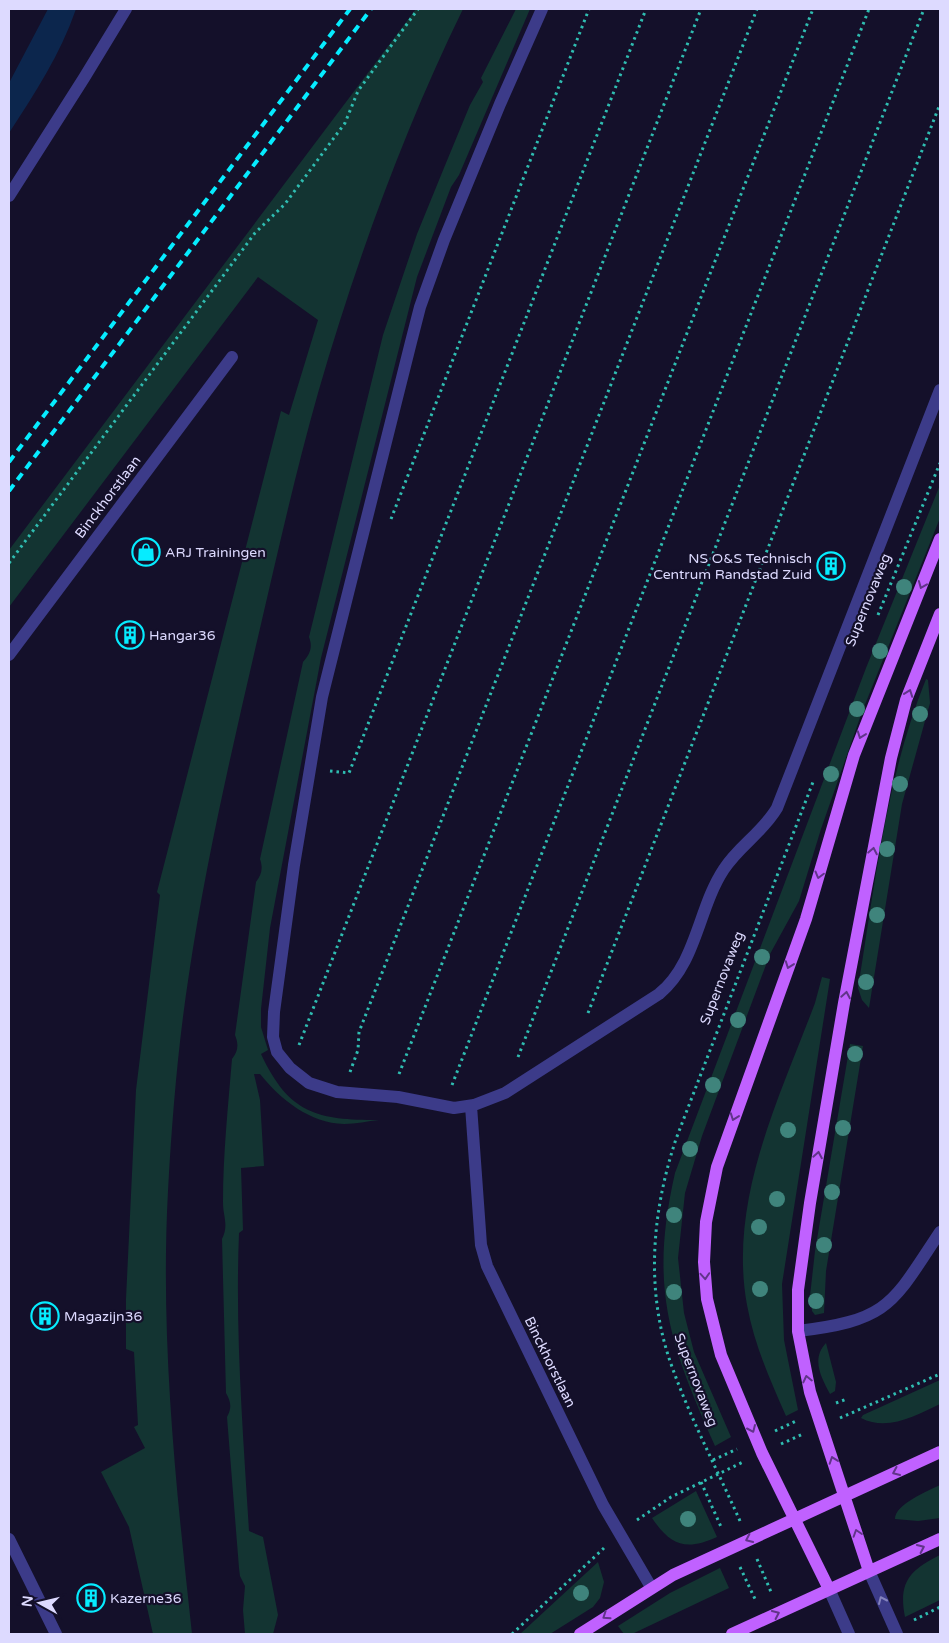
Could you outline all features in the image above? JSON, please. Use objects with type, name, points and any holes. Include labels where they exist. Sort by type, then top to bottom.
[{"type":"main road","points":[[829,1589],[793,1519],[757,1440],[727,1370],[709,1314],[704,1262],[709,1197],[730,1127],[806,919],[854,755],[940,540]]},
{"type":"main road","points":[[869,1571],[816,1412],[802,1359],[798,1330],[798,1290],[804,1242],[844,1003],[884,794],[906,700],[940,614]]},
{"type":"main road","points":[[580,1634],[652,1587],[698,1562],[940,1452]]},
{"type":"main road","points":[[732,1634],[940,1539]]},
{"type":"street","points":[[9,196],[126,9]]},
{"type":"street","points":[[542,9],[472,171],[420,307],[334,645],[315,733],[273,1019],[274,1045],[290,1068],[318,1087],[341,1093],[398,1097],[443,1107],[471,1106],[500,1095],[659,994],[674,980],[684,964],[713,891],[725,868],[740,850],[761,831],[777,808],[940,390]]},
{"type":"street","name":"Binckhorstlaan","points":[[9,655],[232,357]]},
{"type":"street","name":"Binckhorstlaan","points":[[471,1106],[481,1245],[486,1266],[603,1505],[652,1587]]},
{"type":"street","points":[[798,1330],[849,1323],[882,1308],[904,1288],[940,1232]]},
{"type":"street","points":[[9,1539],[56,1634]]},
{"type":"street","points":[[869,1571],[897,1634]]},
{"type":"street","points":[[829,1589],[849,1634]]},
{"type":"path","points":[[9,563],[254,233],[290,196],[348,118],[358,91],[418,9]]},
{"type":"path","points":[[391,521],[589,9]]},
{"type":"path","points":[[310,768],[349,773],[646,9]]},
{"type":"path","points":[[290,1068],[702,9]]},
{"type":"path","points":[[341,1093],[358,1050],[360,1032],[758,9]]},
{"type":"path","points":[[399,1074],[813,9]]},
{"type":"path","points":[[443,1107],[869,9]]},
{"type":"path","points":[[518,1058],[924,9]]},
{"type":"path","points":[[574,1049],[940,104]]},
{"type":"path","name":"Supernovaweg","points":[[875,622],[940,463]]},
{"type":"path","name":"Supernovaweg","points":[[736,1513],[678,1382],[661,1328],[654,1270],[659,1206],[668,1162],[676,1139],[814,779]]},
{"type":"path","points":[[864,1408],[940,1374]]},
{"type":"path","points":[[712,1460],[847,1399]]},
{"type":"path","points":[[755,1554],[763,1573]]},
{"type":"path","points":[[916,1619],[940,1607]]},
{"type":"green space","points":[[416,9],[463,9],[420,102],[382,198],[348,295],[318,393],[286,515],[239,721],[211,847],[196,932],[185,1001],[176,1082],[166,1246],[166,1302],[171,1413],[180,1524],[192,1634],[153,1634],[129,1527],[101,1472],[145,1448],[134,1427],[138,1425],[134,1352],[126,1349],[126,1299],[136,1090],[160,895],[157,892],[281,411],[289,415],[318,320],[258,277],[9,607],[9,550]]},
{"type":"green space","points":[[516,9],[530,9],[459,175],[451,187],[417,277],[321,658],[270,928],[261,1009],[261,1027],[268,1050],[261,1054],[272,1074],[283,1090],[307,1110],[338,1118],[379,1120],[344,1124],[331,1123],[308,1115],[277,1093],[260,1074],[254,1074],[260,1100],[264,1166],[241,1168],[243,1230],[239,1233],[238,1270],[240,1382],[249,1531],[263,1537],[278,1615],[273,1634],[245,1634],[243,1610],[245,1586],[240,1576],[239,1568],[227,1417],[230,1405],[226,1393],[222,1239],[225,1225],[223,1202],[224,1167],[232,1059],[237,1048],[235,1035],[256,882],[260,876],[260,859],[303,662],[310,650],[309,637],[383,335],[417,234],[470,105],[483,82],[481,78]]},
{"type":"green space","points":[[940,485],[940,518],[862,712],[821,829],[799,901],[770,954],[702,1136],[685,1193],[678,1258],[684,1313],[694,1352],[731,1437],[715,1446],[686,1376],[675,1344],[668,1314],[664,1282],[664,1249],[667,1213],[675,1173],[866,668]]},
{"type":"green space","points":[[926,679],[928,680],[930,703],[902,804],[869,1008],[862,1000],[858,988],[876,871],[891,793],[901,754],[912,716]]},
{"type":"green space","points":[[822,977],[830,979],[782,1284],[784,1340],[798,1410],[786,1416],[763,1362],[750,1319],[743,1266],[745,1227],[760,1151],[815,1003]]},
{"type":"green space","points":[[850,1044],[863,1046],[826,1271],[824,1313],[815,1315],[812,1311],[810,1296],[815,1251]]},
{"type":"green space","points":[[826,1343],[836,1382],[835,1391],[830,1394],[823,1381],[818,1362],[821,1349]]},
{"type":"green space","points":[[940,1380],[940,1404],[912,1417],[892,1423],[871,1422],[861,1418],[863,1415]]},
{"type":"green space","points":[[940,1485],[940,1518],[918,1521],[895,1519],[896,1513],[906,1503]]},
{"type":"green space","points":[[696,1491],[717,1537],[688,1545],[673,1540],[666,1535],[652,1518]]},
{"type":"green space","points":[[940,1555],[940,1600],[905,1617],[903,1595],[909,1578],[921,1566]]},
{"type":"green space","points":[[598,1562],[604,1582],[600,1598],[593,1607],[550,1634],[520,1634]]},
{"type":"green space","points":[[720,1568],[729,1588],[632,1634],[624,1634],[618,1626],[670,1593]]},
{"type":"water","points":[[48,9],[76,9],[55,58],[9,133],[9,83]]},
{"type":"railway","points":[[9,462],[350,9]]},
{"type":"railway","points":[[9,491],[371,9]]},
{"type":"place","name":"ARJ Trainingen","points":[[146,552]]},
{"type":"place","name":"NS O&S Technisch Centrum Randstad Zuid","points":[[831,566]]},
{"type":"place","name":"Hangar36","points":[[130,635]]},
{"type":"place","name":"Magazijn36","points":[[45,1316]]},
{"type":"place","name":"Kazerne36","points":[[91,1598]]}]
